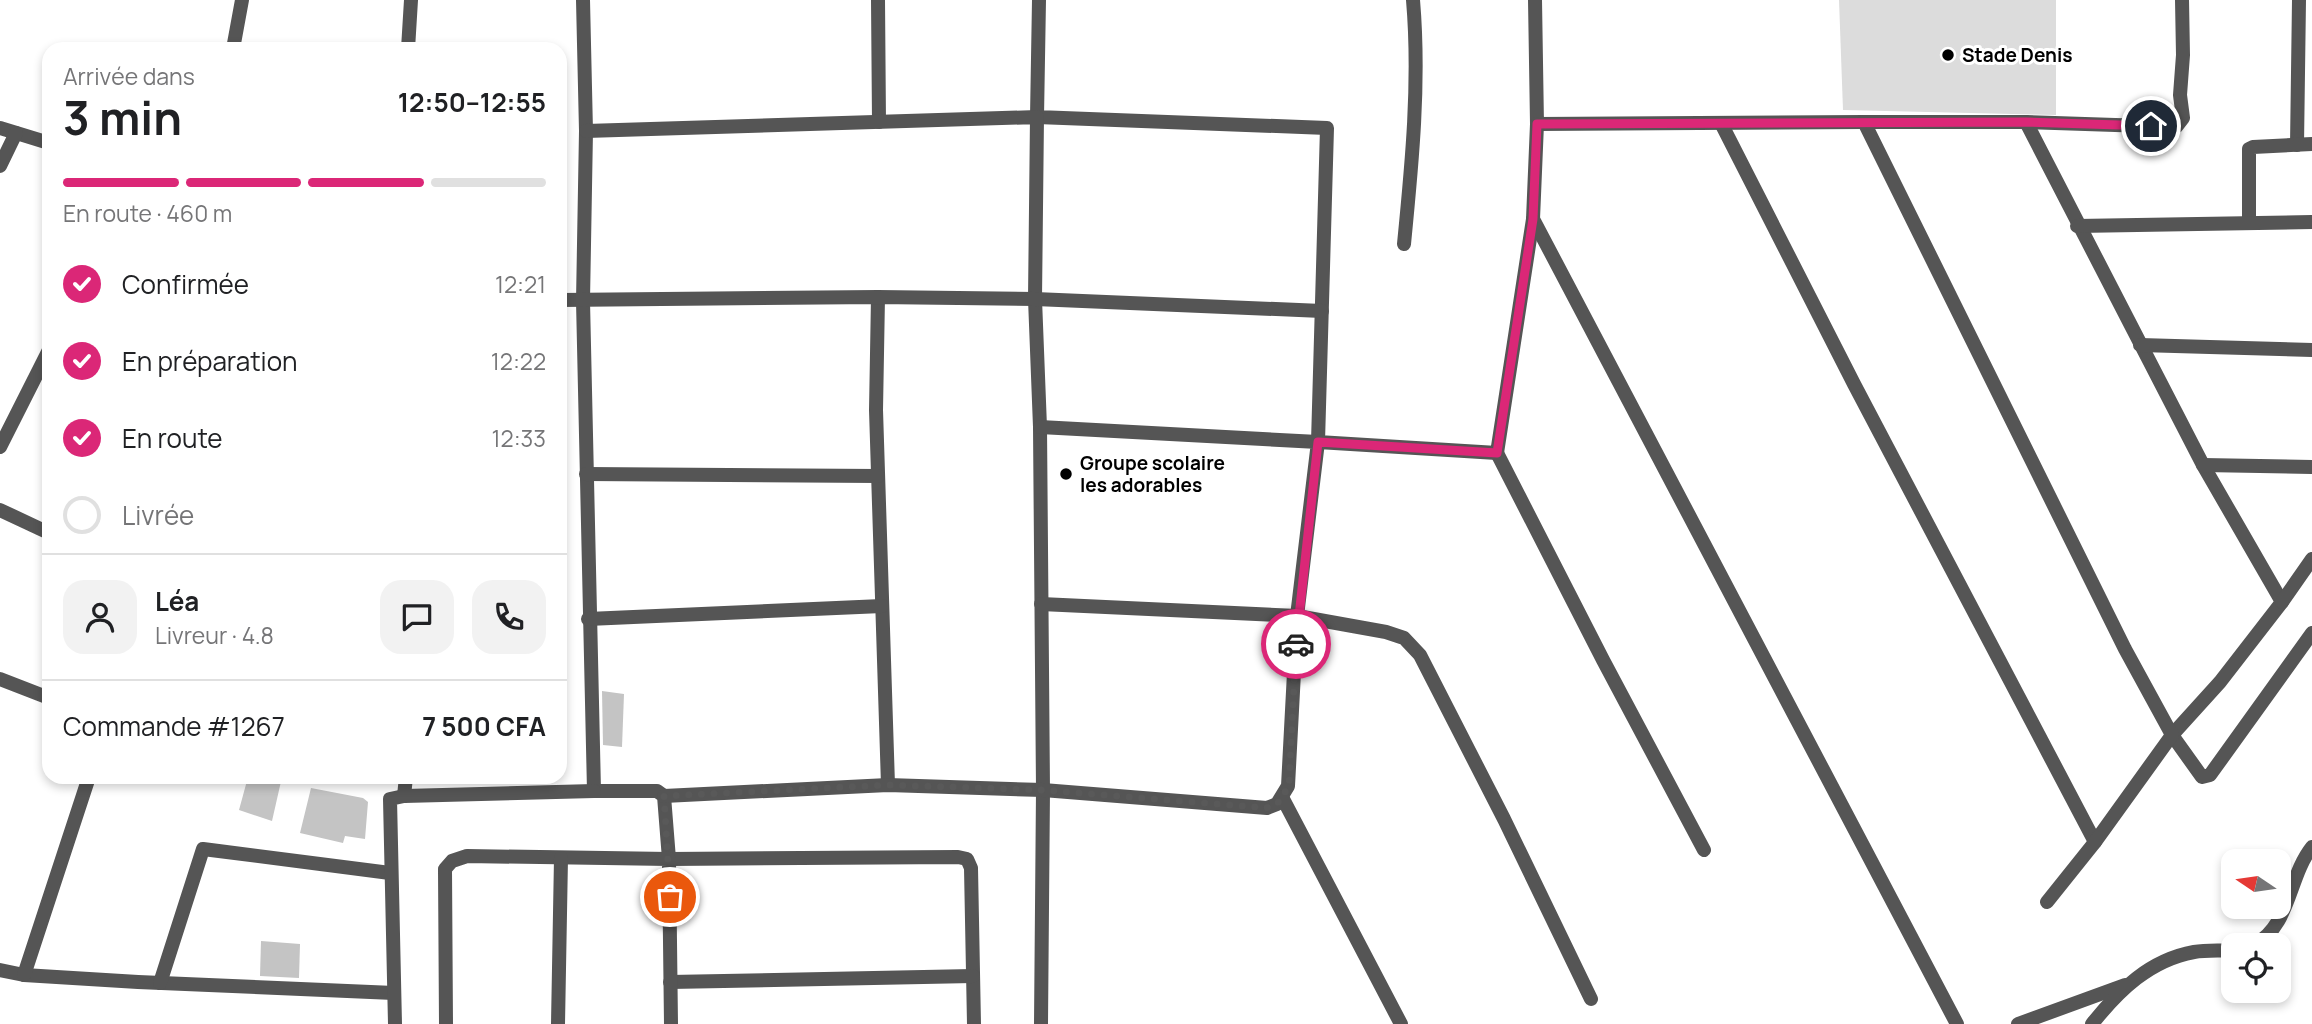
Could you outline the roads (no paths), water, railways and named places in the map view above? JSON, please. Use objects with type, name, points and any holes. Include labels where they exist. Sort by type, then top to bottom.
[{"type":"street","points":[[234,42],[242,0]]},
{"type":"street","points":[[408,42],[411,0]]},
{"type":"street","points":[[583,0],[586,131],[583,302],[588,619],[594,791]]},
{"type":"street","points":[[878,0],[879,122]]},
{"type":"street","points":[[1039,0],[1035,299],[1040,427],[1046,1023]]},
{"type":"street","points":[[1404,244],[1411,180],[1414,103],[1413,0]]},
{"type":"street","points":[[1535,0],[1537,124],[1533,219],[1497,453],[1704,850]]},
{"type":"street","points":[[1537,124],[2026,122],[2176,127],[2183,118],[2180,95],[2183,55],[2182,0]]},
{"type":"street","points":[[2249,223],[2249,149],[2305,144],[2299,0]]},
{"type":"street","points":[[395,1024],[390,799],[404,796],[594,791],[657,791],[664,796],[888,785],[1043,790],[1266,808],[1277,804],[1289,786],[1297,616],[1318,442],[1327,128],[1037,117],[586,131]]},
{"type":"street","points":[[1864,122],[2125,649],[2172,735],[2202,777],[2210,775],[2312,633]]},
{"type":"street","points":[[2026,122],[2077,226],[2203,465],[2281,601]]},
{"type":"street","points":[[1721,123],[1854,384],[2095,842]]},
{"type":"street","points":[[0,128],[42,140]]},
{"type":"street","points":[[0,166],[16,133]]},
{"type":"street","points":[[1533,219],[1957,1024]]},
{"type":"street","points":[[2077,226],[2312,222]]},
{"type":"street","points":[[567,301],[878,297],[1035,299],[1322,311]]},
{"type":"street","points":[[878,297],[876,410],[888,785]]},
{"type":"street","points":[[2140,345],[2312,350]]},
{"type":"street","points":[[0,447],[42,368]]},
{"type":"street","points":[[1040,427],[1497,453]]},
{"type":"street","points":[[2203,465],[2312,467]]},
{"type":"street","points":[[586,474],[878,476]]},
{"type":"street","points":[[0,510],[42,530]]},
{"type":"street","points":[[2047,902],[2095,842],[2172,735],[2221,682],[2312,558]]},
{"type":"street","points":[[1041,604],[1297,616],[1369,627],[1404,638],[1420,655],[1504,819],[1591,999]]},
{"type":"street","points":[[588,619],[882,606]]},
{"type":"street","points":[[0,679],[42,695]]},
{"type":"street","points":[[24,975],[87,784]]},
{"type":"street","points":[[404,796],[405,784]]},
{"type":"street","points":[[664,796],[669,859],[671,1024]]},
{"type":"street","points":[[1282,797],[1401,1024]]},
{"type":"street","points":[[2268,933],[2284,912],[2297,872],[2312,847]]},
{"type":"street","points":[[160,983],[203,849],[390,873]]},
{"type":"street","points":[[446,1024],[445,869],[452,861],[467,856],[967,859],[971,868],[974,1024]]},
{"type":"street","points":[[558,1024],[561,858]]},
{"type":"street","points":[[2092,1024],[2139,974],[2165,961],[2193,952],[2221,951]]},
{"type":"street","points":[[0,970],[24,975],[160,983],[394,993]]},
{"type":"street","points":[[670,982],[972,976]]},
{"type":"street","points":[[2018,1024],[2128,984]]},
{"type":"place","name":"Stade Denis","points":[[1948,55]]},
{"type":"place","name":"Groupe scolaire les adorables","points":[[1066,474]]}]
